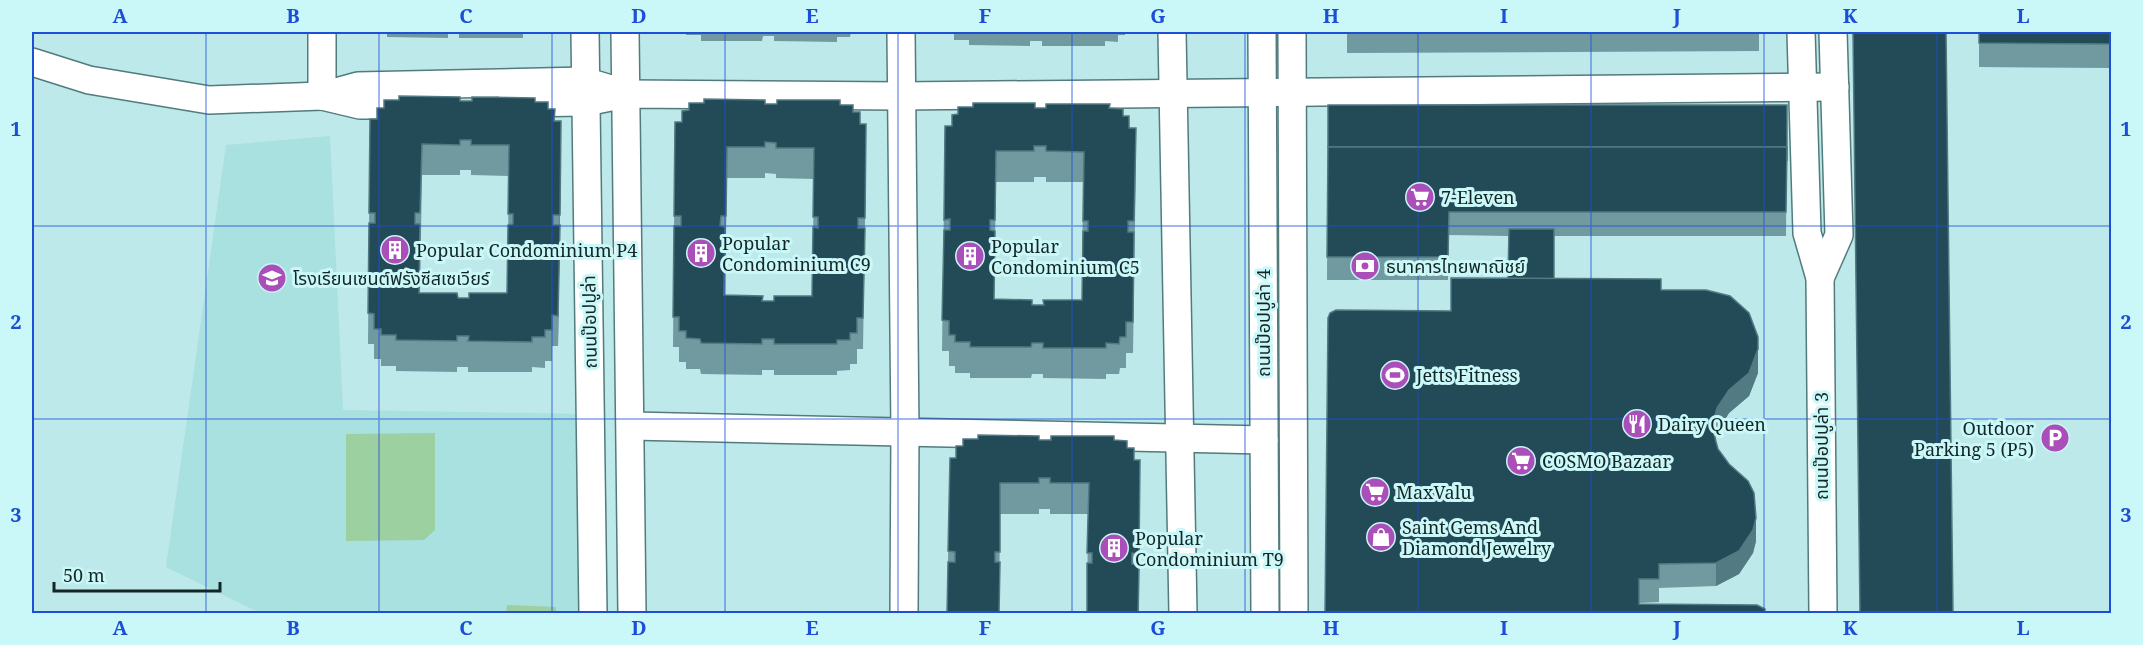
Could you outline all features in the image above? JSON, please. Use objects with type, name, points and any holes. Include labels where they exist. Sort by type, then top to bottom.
[{"type":"street","points":[[322,32],[322,96]]},
{"type":"street","name":"ถนนป๊อปปูล่า","points":[[585,32],[593,614]]},
{"type":"street","points":[[625,32],[632,426],[632,614]]},
{"type":"street","points":[[901,32],[905,431],[904,614]]},
{"type":"street","points":[[1172,32],[1183,614]]},
{"type":"street","name":"ถนนป๊อปปูล่า 4","points":[[1262,32],[1265,614]]},
{"type":"street","name":"ถนนป๊อปปูล่า 4","points":[[1292,32],[1294,614]]},
{"type":"street","name":"ถนนป๊อปปูล่า 3","points":[[1801,32],[1807,233],[1820,278],[1823,614]]},
{"type":"street","name":"ถนนป๊อปปูล่า 3","points":[[1820,278],[1839,235],[1833,32]]},
{"type":"street","points":[[32,62],[89,80],[209,100],[322,96],[360,105],[585,91],[625,94],[901,96],[1835,87]]},
{"type":"street","points":[[632,426],[905,431],[1179,440],[1264,440]]},
{"type":"shaded area","name":"โรงเรียนเซนต์ฟรังซีสเซเวียร์","points":[[330,136],[343,410],[586,414],[580,613],[260,613],[166,567],[226,145]]},
{"type":"green space","points":[[435,433],[435,530],[424,540],[346,541],[346,434]]},
{"type":"green space","points":[[507,605],[556,607],[556,613],[506,613]]},
{"type":"building","points":[[1853,32],[1946,32],[1953,614],[1860,614]]},
{"type":"building","points":[[1979,32],[2112,32],[2112,44],[1979,43]]},
{"type":"building","name":"Popular Condominium P4","points":[[399,96],[460,97],[460,101],[472,101],[472,97],[535,98],[535,102],[548,102],[548,109],[555,109],[554,121],[561,121],[560,215],[553,215],[553,225],[560,225],[558,316],[552,315],[552,330],[545,330],[545,337],[532,337],[532,342],[468,341],[469,336],[457,336],[457,341],[396,340],[396,335],[381,335],[381,329],[374,329],[374,314],[368,313],[369,223],[375,223],[375,213],[369,213],[370,119],[377,119],[377,108],[384,108],[384,100],[399,100]],"holes":[[[460,140],[471,140],[471,145],[509,145],[508,214],[513,214],[513,224],[508,225],[507,293],[469,293],[469,298],[458,298],[457,293],[419,293],[420,224],[415,224],[415,213],[420,213],[422,144],[460,145]]]},
{"type":"building","name":"Popular Condominium C9","points":[[704,99],[765,100],[765,104],[777,104],[777,100],[840,100],[840,105],[853,105],[853,112],[860,112],[860,124],[866,124],[865,218],[858,218],[858,228],[865,228],[863,318],[857,318],[857,333],[850,333],[850,340],[837,340],[837,344],[774,344],[774,339],[762,339],[762,344],[701,343],[700,339],[686,338],[686,331],[679,331],[679,317],[673,317],[674,226],[681,226],[681,216],[674,216],[675,122],[682,122],[682,111],[689,110],[689,103],[704,103]],"holes":[[[765,142],[776,143],[776,148],[814,148],[813,217],[818,217],[818,228],[813,227],[812,296],[774,296],[774,301],[762,301],[763,296],[724,295],[725,227],[720,226],[721,216],[726,216],[727,147],[765,147]]]},
{"type":"building","name":"Popular Condominium C5","points":[[973,103],[1035,103],[1035,108],[1046,108],[1046,104],[1110,104],[1109,108],[1123,109],[1123,116],[1129,116],[1129,128],[1136,128],[1134,221],[1128,221],[1128,232],[1134,232],[1133,322],[1126,322],[1126,337],[1120,337],[1119,344],[1106,343],[1106,348],[1043,348],[1043,343],[1032,343],[1031,347],[970,347],[970,342],[955,342],[955,335],[949,335],[949,321],[942,320],[944,230],[950,230],[950,219],[944,220],[945,126],[952,126],[952,115],[958,114],[958,107],[973,107]],"holes":[[[1034,146],[1046,146],[1046,151],[1084,152],[1083,221],[1088,221],[1088,231],[1083,231],[1082,300],[1043,300],[1044,305],[1032,305],[1032,300],[994,299],[995,231],[990,230],[990,220],[995,220],[996,151],[1034,151]]]},
{"type":"building","points":[[1328,105],[1787,105],[1787,147],[1328,147]]},
{"type":"building","points":[[1328,147],[1787,147],[1786,212],[1449,212],[1448,257],[1327,257]]},
{"type":"building","points":[[1509,229],[1554,229],[1554,279],[1508,279]]},
{"type":"building","name":"COSMO Bazaar","points":[[1451,278],[1661,279],[1661,290],[1706,290],[1730,296],[1749,313],[1758,337],[1758,349],[1749,373],[1729,390],[1717,408],[1712,427],[1718,449],[1729,464],[1748,481],[1754,493],[1756,518],[1753,530],[1739,551],[1716,563],[1659,564],[1659,579],[1639,579],[1639,604],[1757,605],[1765,609],[1765,614],[1325,614],[1328,318],[1330,313],[1336,310],[1451,311]]},
{"type":"building","name":"Popular Condominium T9","points":[[978,435],[1039,436],[1039,440],[1051,440],[1051,436],[1114,436],[1114,440],[1127,441],[1127,448],[1134,448],[1134,460],[1140,460],[1139,554],[1132,553],[1132,564],[1139,564],[1138,614],[1087,614],[1087,563],[1092,563],[1092,553],[1087,553],[1089,483],[1050,483],[1050,478],[1039,478],[1039,483],[1000,483],[1000,552],[995,552],[995,562],[1000,562],[999,614],[947,614],[948,562],[955,562],[955,552],[948,551],[950,458],[956,458],[956,446],[963,446],[963,439],[978,439]]},
{"type":"place","name":"7-Eleven","points":[[1420,197]]},
{"type":"place","name":"Popular Condominium P4","points":[[395,250]]},
{"type":"place","name":"Popular Condominium C9","points":[[701,253]]},
{"type":"place","name":"Popular Condominium C5","points":[[970,256]]},
{"type":"place","name":"ธนาคารไทยพาณิชย์","points":[[1365,266]]},
{"type":"place","name":"โรงเรียนเซนต์ฟรังซีสเซเวียร์","points":[[272,278]]},
{"type":"place","name":"Jetts Fitness","points":[[1395,375]]},
{"type":"place","name":"Dairy Queen","points":[[1637,424]]},
{"type":"place","name":"Outdoor Parking 5 (P5)","points":[[2055,438]]},
{"type":"place","name":"COSMO Bazaar","points":[[1521,461]]},
{"type":"place","name":"MaxValu","points":[[1375,492]]},
{"type":"place","name":"Saint Gems And Diamond Jewelry","points":[[1381,537]]},
{"type":"place","name":"Popular Condominium T9","points":[[1114,548]]}]
